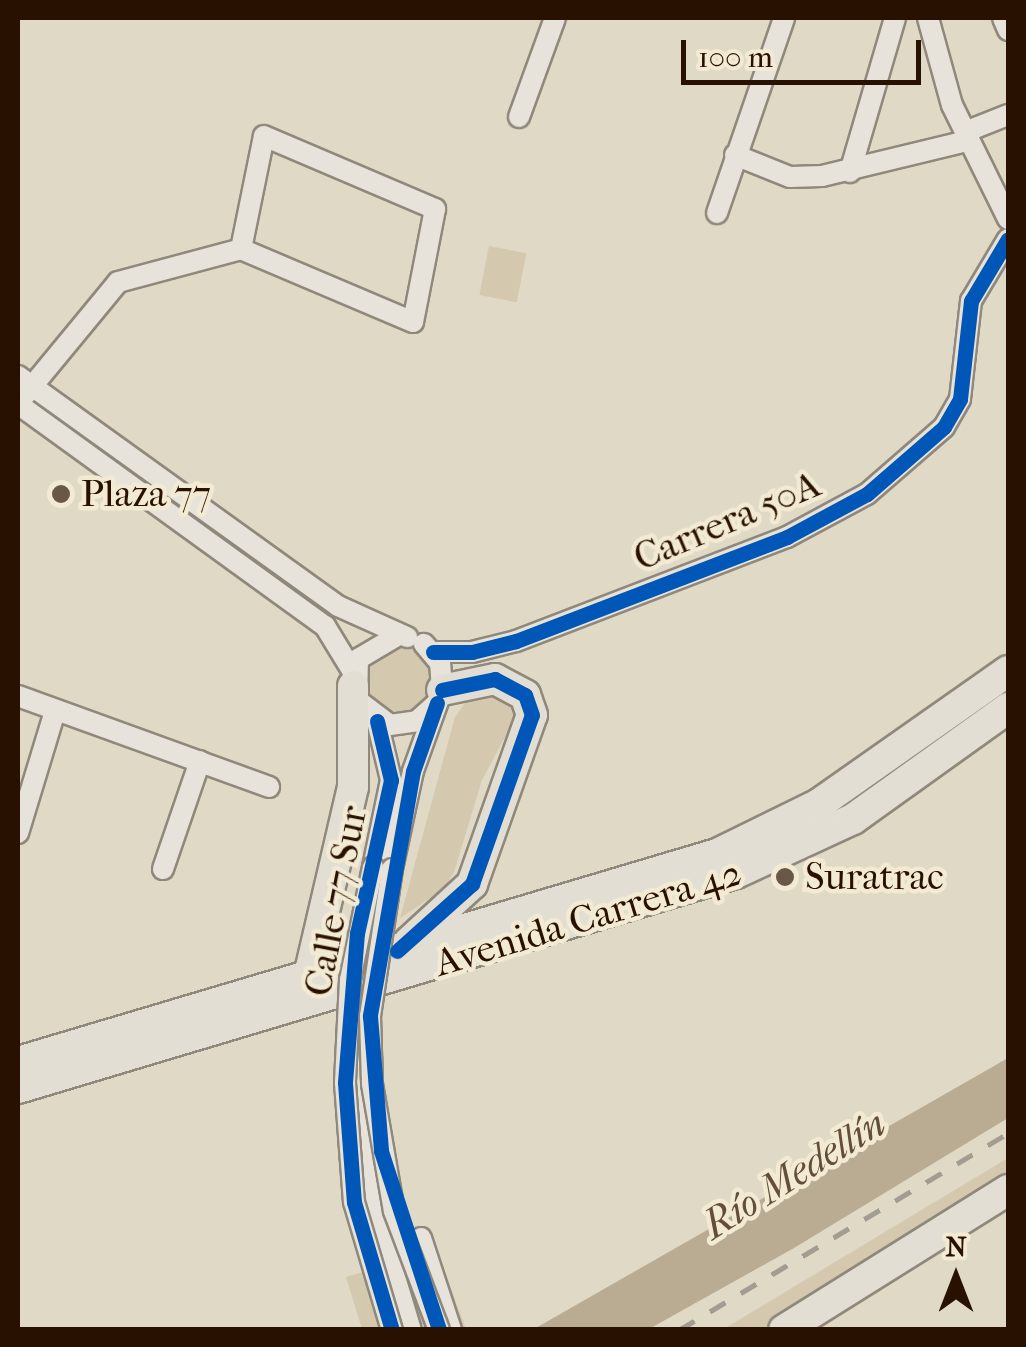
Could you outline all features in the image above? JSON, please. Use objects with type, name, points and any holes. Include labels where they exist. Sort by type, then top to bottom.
[{"type":"highway","name":"Avenida Carrera 42","points":[[18,1062],[397,951],[753,838],[843,788],[1008,671]]},
{"type":"highway","points":[[397,951],[472,884],[530,725],[530,708],[513,684],[477,678],[440,696]]},
{"type":"highway","points":[[309,976],[353,788],[353,679]]},
{"type":"highway","name":"Avenida Carrera 42","points":[[18,1088],[697,888],[777,856],[872,807],[1008,708]]},
{"type":"highway","points":[[798,1325],[1008,1190]]},
{"type":"street","points":[[519,117],[555,18]]},
{"type":"street","points":[[717,213],[784,18]]},
{"type":"street","points":[[850,172],[895,18]]},
{"type":"street","points":[[928,18],[966,137],[1008,219]]},
{"type":"street","points":[[1003,18],[1008,30]]},
{"type":"street","points":[[735,155],[790,177],[850,172],[966,137],[1008,115]]},
{"type":"street","points":[[25,381],[338,606],[407,636],[432,652],[440,696],[418,722],[377,720],[325,626],[18,404],[25,381],[118,282],[240,249],[413,322],[435,209],[264,136],[240,249]]},
{"type":"street","name":"Carrera 50A","points":[[432,652],[472,652],[516,640],[786,537],[867,494],[944,427],[960,399],[972,301],[1008,239]]},
{"type":"street","points":[[353,679],[367,648],[407,636]]},
{"type":"street","points":[[18,696],[269,788]]},
{"type":"street","name":"Calle 77 Sur","points":[[389,1330],[350,1180],[344,1083],[350,980],[440,696]]},
{"type":"street","points":[[18,833],[55,710]]},
{"type":"street","name":"Calle 77 Sur","points":[[377,720],[391,780],[372,999],[372,1084],[394,1211],[446,1327]]},
{"type":"street","points":[[163,869],[200,762]]},
{"type":"street","name":"Calle 77 Sur","points":[[358,989],[364,1149],[412,1330]]},
{"type":"street","points":[[421,1238],[446,1327],[422,1330]]},
{"type":"shaded area","points":[[489,246],[526,253],[517,302],[479,295]]},
{"type":"shaded area","points":[[399,646],[412,648],[423,656],[431,667],[431,693],[423,704],[412,712],[399,714],[386,712],[375,704],[367,693],[365,680],[367,667],[375,656],[386,648]]},
{"type":"shaded area","points":[[498,692],[514,700],[517,715],[482,780],[454,872],[444,889],[400,918],[455,717],[467,700]]},
{"type":"shaded area","points":[[1008,1058],[1008,1118],[794,1248],[649,1329],[534,1329]]},
{"type":"shaded area","points":[[1008,1158],[1008,1175],[762,1329],[722,1330]]},
{"type":"shaded area","points":[[437,1251],[466,1329],[362,1329],[346,1277]]},
{"type":"railway","points":[[679,1330],[1008,1133]]},
{"type":"cycle path","points":[[433,652],[472,652],[516,641],[787,537],[867,494],[944,427],[960,399],[971,301],[1008,239]]},
{"type":"cycle path","points":[[397,951],[472,884],[532,715],[525,695],[495,679],[442,690]]},
{"type":"cycle path","points":[[437,703],[413,771],[370,1016],[381,1151],[439,1330]]},
{"type":"cycle path","points":[[377,721],[391,780],[357,933],[345,1083],[354,1202],[392,1330]]},
{"type":"place","name":"Plaza 77","points":[[61,494]]},
{"type":"place","name":"Suratrac","points":[[785,877]]},
{"type":"water label","name":"Río Medellín","points":[[794,1174]]}]
